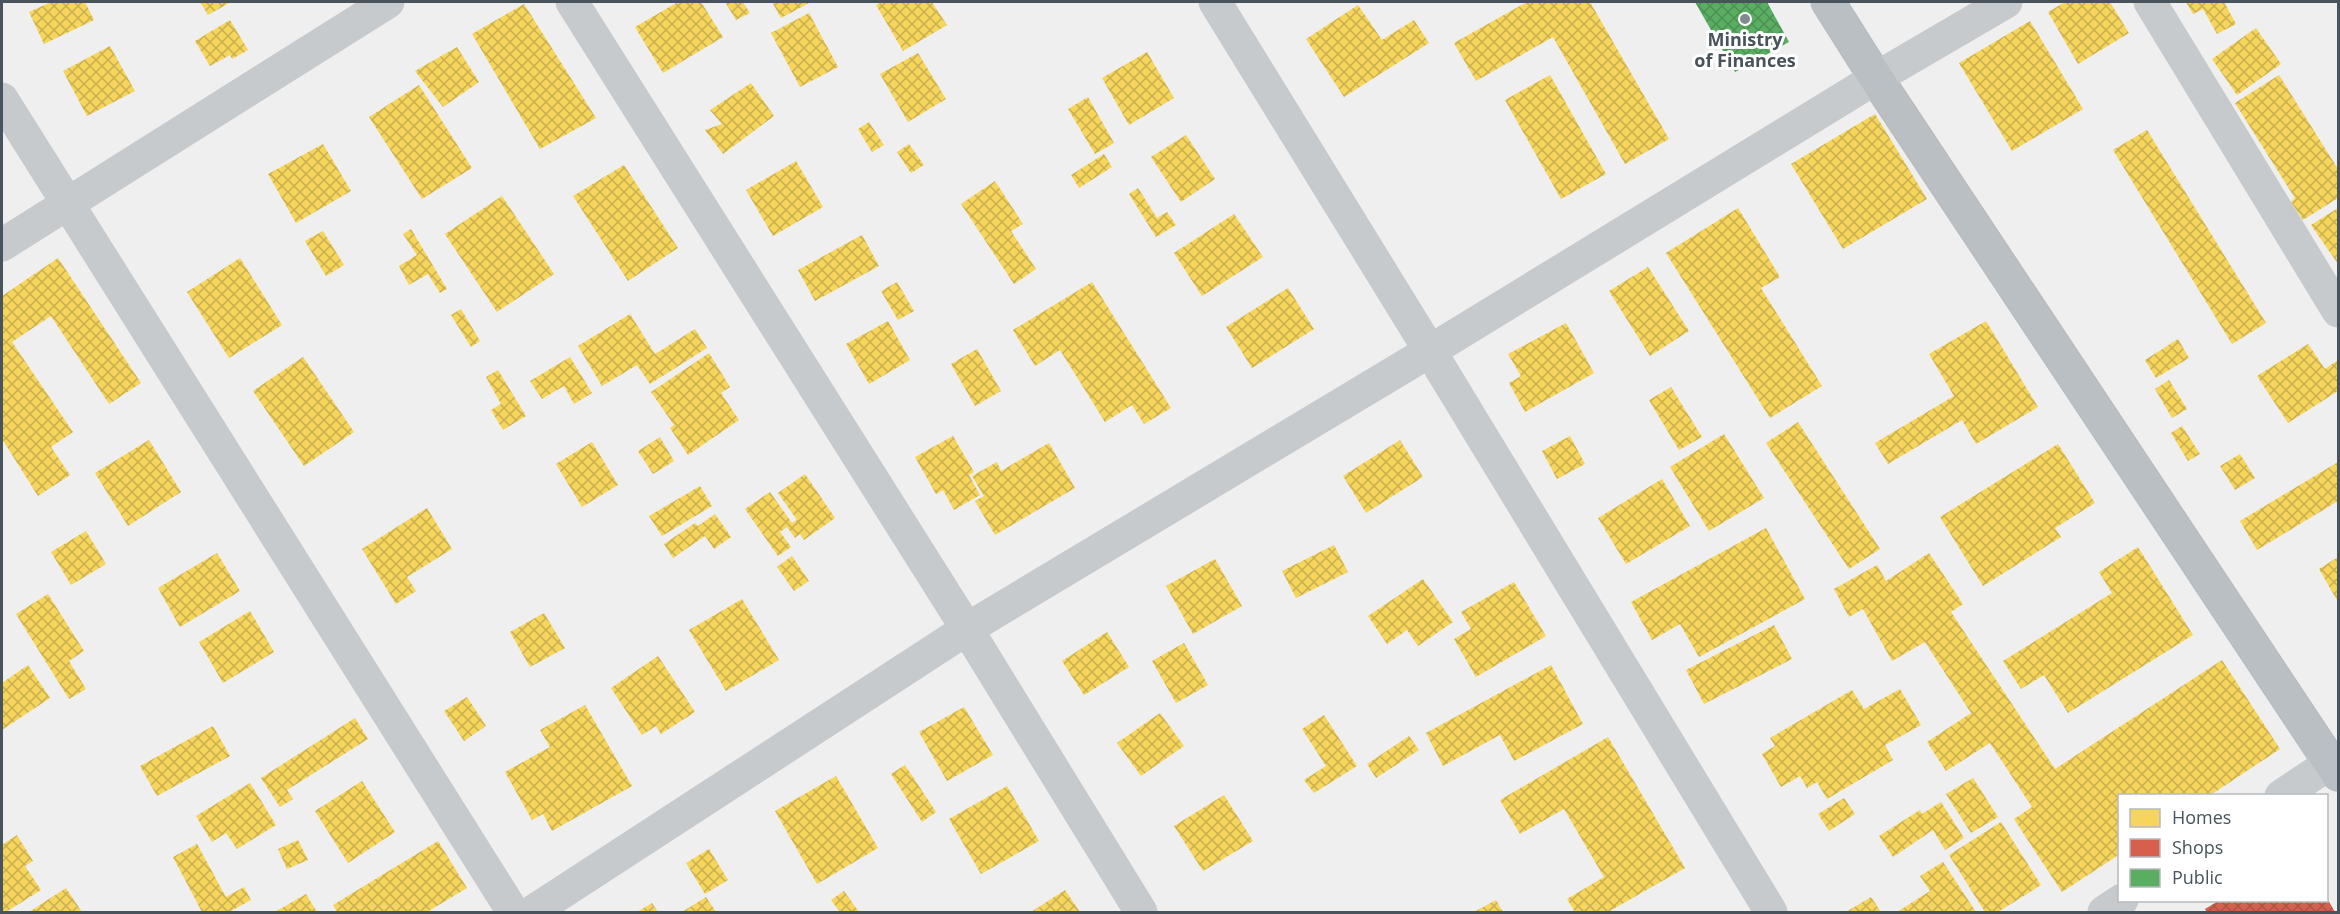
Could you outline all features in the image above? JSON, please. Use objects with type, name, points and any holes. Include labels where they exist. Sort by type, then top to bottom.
[{"type":"highway","points":[[1828,2],[1876,78],[2336,765]]},
{"type":"street","points":[[2,245],[388,2]]},
{"type":"street","points":[[572,2],[967,629],[1141,912]]},
{"type":"street","points":[[1215,2],[1771,912]]},
{"type":"street","points":[[532,912],[967,629],[1430,351],[1876,78],[2006,2]]},
{"type":"street","points":[[2150,2],[2338,311]]},
{"type":"street","points":[[2,99],[513,912]]},
{"type":"street","points":[[2283,794],[2336,765]]},
{"type":"street","points":[[2104,912],[2119,902]]},
{"type":"building: Homes","points":[[51,2],[85,2],[94,20],[44,44],[29,12]]},
{"type":"building: Homes","points":[[200,2],[231,2],[208,15]]},
{"type":"building: Homes","points":[[678,2],[701,2],[723,37],[663,73],[635,27]]},
{"type":"building: Homes","points":[[725,2],[743,2],[750,13],[736,20]]},
{"type":"building: Homes","points":[[772,2],[811,2],[781,18]]},
{"type":"building: Homes","points":[[882,2],[932,2],[947,25],[903,51],[876,5]]},
{"type":"building: Homes","points":[[1527,2],[1590,2],[1669,139],[1625,164],[1553,37],[1476,81],[1454,43]]},
{"type":"building: Homes","points":[[2065,2],[2110,2],[2129,33],[2078,64],[2048,12]]},
{"type":"building: Homes","points":[[2186,2],[2224,2],[2236,24],[2217,34],[2203,9],[2193,14]]},
{"type":"building: Homes","points":[[524,4],[596,118],[540,149],[472,34]]},
{"type":"building: Homes","points":[[1358,5],[1382,40],[1414,20],[1429,43],[1344,97],[1306,39]]},
{"type":"building: Homes","points":[[809,13],[838,67],[800,87],[771,33]]},
{"type":"building: Homes","points":[[230,20],[248,50],[232,59],[230,55],[210,66],[195,41]]},
{"type":"building: Homes","points":[[2030,21],[2083,109],[2012,151],[1959,63]]},
{"type":"building: Homes","points":[[2256,28],[2281,64],[2237,95],[2212,59]]},
{"type":"building: Homes","points":[[110,46],[135,91],[87,116],[63,71]]},
{"type":"building: Homes","points":[[457,47],[479,82],[443,107],[415,71]]},
{"type":"building: Homes","points":[[1147,52],[1174,98],[1129,125],[1102,78]]},
{"type":"building: Homes","points":[[918,53],[946,99],[908,122],[880,74]]},
{"type":"building: Homes","points":[[1550,75],[1606,174],[1561,199],[1505,100]]},
{"type":"building: Homes","points":[[2279,75],[2338,169],[2338,198],[2303,220],[2291,202],[2295,198],[2235,103]]},
{"type":"building: Homes","points":[[751,83],[774,116],[723,154],[705,130],[722,124],[710,110]]},
{"type":"building: Homes","points":[[419,85],[472,168],[422,199],[369,117]]},
{"type":"building: Homes","points":[[1088,97],[1114,143],[1095,154],[1068,109]]},
{"type":"building: Homes","points":[[1875,114],[1927,199],[1843,249],[1791,164]]},
{"type":"building: Homes","points":[[869,122],[884,145],[872,152],[858,129]]},
{"type":"building: Homes","points":[[2147,130],[2266,323],[2232,344],[2113,150]]},
{"type":"building: Homes","points":[[1186,135],[1215,179],[1181,202],[1151,157]]},
{"type":"building: Homes","points":[[323,144],[351,191],[296,223],[268,174]]},
{"type":"building: Homes","points":[[909,144],[924,165],[911,173],[897,152]]},
{"type":"building: Homes","points":[[1104,154],[1112,167],[1079,188],[1071,175]]},
{"type":"building: Homes","points":[[796,161],[823,207],[773,236],[746,190]]},
{"type":"building: Homes","points":[[624,165],[678,248],[628,281],[573,196]]},
{"type":"building: Homes","points":[[995,181],[1023,224],[1011,231],[1036,269],[1014,284],[961,204]]},
{"type":"building: Homes","points":[[1138,188],[1157,218],[1167,212],[1176,225],[1156,237],[1129,194]]},
{"type":"building: Homes","points":[[502,196],[554,274],[497,312],[445,234]]},
{"type":"building: Homes","points":[[1738,208],[1780,277],[1761,288],[1822,386],[1770,418],[1666,253]]},
{"type":"building: Homes","points":[[2338,208],[2338,264],[2311,225]]},
{"type":"building: Homes","points":[[1234,214],[1263,257],[1202,296],[1174,253]]},
{"type":"building: Homes","points":[[411,229],[447,289],[440,293],[428,274],[409,285],[399,266],[417,255],[403,234]]},
{"type":"building: Homes","points":[[323,231],[344,265],[326,276],[305,241]]},
{"type":"building: Homes","points":[[862,235],[879,266],[815,301],[798,270]]},
{"type":"building: Homes","points":[[58,258],[141,383],[109,404],[51,316],[12,342],[73,432],[51,447],[70,475],[38,496],[2,439],[2,296]]},
{"type":"building: Homes","points":[[240,258],[282,325],[229,358],[187,292]]},
{"type":"building: Homes","points":[[1648,267],[1689,331],[1650,356],[1609,291]]},
{"type":"building: Homes","points":[[897,282],[914,311],[898,320],[881,291]]},
{"type":"building: Homes","points":[[1092,282],[1171,408],[1144,424],[1132,405],[1105,422],[1060,350],[1035,366],[1013,330]]},
{"type":"building: Homes","points":[[1288,288],[1314,329],[1252,368],[1226,327]]},
{"type":"building: Homes","points":[[461,309],[480,341],[471,347],[451,315]]},
{"type":"building: Homes","points":[[630,314],[655,354],[695,329],[707,348],[650,384],[637,365],[602,386],[578,346]]},
{"type":"building: Homes","points":[[888,321],[910,360],[869,384],[846,344]]},
{"type":"building: Homes","points":[[1986,321],[2038,407],[1976,444],[1962,420],[1888,464],[1875,443],[1954,396],[1929,354]]},
{"type":"building: Homes","points":[[1566,323],[1594,373],[1525,412],[1509,383],[1521,376],[1508,354]]},
{"type":"building: Homes","points":[[2178,339],[2189,358],[2156,378],[2145,360]]},
{"type":"building: Homes","points":[[2308,344],[2325,369],[2338,360],[2338,391],[2288,423],[2257,376]]},
{"type":"building: Homes","points":[[977,349],[1001,391],[975,406],[951,364]]},
{"type":"building: Homes","points":[[709,353],[730,387],[721,393],[739,420],[688,455],[670,428],[674,425],[651,392]]},
{"type":"building: Homes","points":[[303,357],[354,432],[304,466],[253,391]]},
{"type":"building: Homes","points":[[570,357],[592,393],[574,404],[564,386],[542,399],[530,381]]},
{"type":"building: Homes","points":[[498,370],[526,416],[503,430],[491,410],[501,404],[486,377]]},
{"type":"building: Homes","points":[[2169,380],[2187,409],[2172,418],[2155,389]]},
{"type":"building: Homes","points":[[1671,387],[1702,437],[1679,450],[1649,400]]},
{"type":"building: Homes","points":[[1798,422],[1880,549],[1849,569],[1766,443]]},
{"type":"building: Homes","points":[[2182,426],[2200,454],[2188,461],[2171,433]]},
{"type":"building: Homes","points":[[1724,434],[1764,498],[1709,531],[1670,467]]},
{"type":"building: Homes","points":[[953,436],[974,472],[969,475],[980,495],[954,510],[943,490],[936,494],[915,457]]},
{"type":"building: Homes","points":[[1570,436],[1585,464],[1557,479],[1542,451]]},
{"type":"building: Homes","points":[[660,437],[674,461],[653,474],[638,451]]},
{"type":"building: Homes","points":[[149,440],[181,492],[128,526],[95,473]]},
{"type":"building: Homes","points":[[1400,440],[1423,477],[1366,513],[1343,476]]},
{"type":"building: Homes","points":[[592,442],[618,485],[582,507],[556,464]]},
{"type":"building: Homes","points":[[1049,443],[1075,488],[995,535],[975,501],[984,496],[972,476],[997,462],[1001,471]]},
{"type":"building: Homes","points":[[2058,444],[2095,503],[2055,528],[2061,537],[1983,586],[1940,517]]},
{"type":"building: Homes","points":[[2240,454],[2255,478],[2235,490],[2220,466]]},
{"type":"building: Homes","points":[[2338,462],[2338,501],[2257,550],[2240,521]]},
{"type":"building: Homes","points":[[805,474],[835,518],[804,540],[800,534],[795,538],[787,527],[780,532],[791,547],[778,556],[745,509],[770,492],[792,523],[797,520],[778,493]]},
{"type":"building: Homes","points":[[1662,479],[1690,526],[1626,564],[1598,518]]},
{"type":"building: Homes","points":[[700,486],[712,506],[662,536],[649,516]]},
{"type":"building: Homes","points":[[427,508],[452,549],[407,577],[416,591],[396,604],[362,549]]},
{"type":"building: Homes","points":[[715,514],[731,537],[714,549],[705,536],[673,558],[664,544],[695,523],[698,526]]},
{"type":"building: Homes","points":[[1766,528],[1805,599],[1699,657],[1680,624],[1652,640],[1631,602]]},
{"type":"building: Homes","points":[[86,531],[106,564],[71,585],[51,552]]},
{"type":"building: Homes","points":[[1334,545],[1348,572],[1296,598],[1282,571]]},
{"type":"building: Homes","points":[[2138,547],[2193,635],[2068,713],[2044,675],[2021,689],[2003,661],[2112,593],[2099,572]]},
{"type":"building: Homes","points":[[217,553],[240,591],[180,627],[158,588]]},
{"type":"building: Homes","points":[[1929,553],[1963,604],[1951,612],[2055,769],[2222,660],[2280,749],[2212,794],[2118,794],[2118,855],[2062,892],[2014,819],[2032,807],[1990,743],[1946,771],[1927,742],[1971,713],[1925,642],[1892,661],[1863,609],[1849,617],[1834,589],[1877,565],[1886,581]]},
{"type":"building: Homes","points":[[792,556],[809,581],[794,591],[777,567]]},
{"type":"building: Homes","points":[[2338,557],[2338,602],[2319,569]]},
{"type":"building: Homes","points":[[1215,559],[1242,606],[1193,634],[1166,586]]},
{"type":"building: Homes","points":[[1423,579],[1453,622],[1418,646],[1407,630],[1387,644],[1368,616]]},
{"type":"building: Homes","points":[[1514,582],[1546,636],[1476,677],[1454,639],[1471,629],[1461,612]]},
{"type":"building: Homes","points":[[48,594],[84,651],[69,661],[86,689],[69,699],[16,614]]},
{"type":"building: Homes","points":[[742,599],[779,660],[726,691],[689,630]]},
{"type":"building: Homes","points":[[250,611],[274,652],[223,683],[199,642]]},
{"type":"building: Homes","points":[[544,613],[565,648],[530,667],[510,632]]},
{"type":"building: Homes","points":[[1774,625],[1792,659],[1704,704],[1686,670]]},
{"type":"building: Homes","points":[[1107,632],[1129,667],[1084,695],[1062,661]]},
{"type":"building: Homes","points":[[1184,643],[1208,685],[1176,703],[1152,661]]},
{"type":"building: Homes","points":[[658,656],[695,712],[661,734],[656,726],[642,735],[611,688]]},
{"type":"building: Homes","points":[[28,665],[50,698],[2,730],[2,683]]},
{"type":"building: Homes","points":[[1551,665],[1583,724],[1514,761],[1500,735],[1443,766],[1426,733]]},
{"type":"building: Homes","points":[[1900,689],[1921,725],[1885,745],[1893,760],[1827,799],[1817,782],[1807,788],[1800,776],[1781,787],[1762,754],[1775,746],[1770,738],[1852,690],[1864,709]]},
{"type":"building: Homes","points":[[467,697],[486,726],[464,741],[444,711]]},
{"type":"building: Homes","points":[[585,705],[632,786],[552,831],[543,814],[532,820],[505,772],[550,747],[540,730]]},
{"type":"building: Homes","points":[[964,707],[993,755],[947,781],[919,732]]},
{"type":"building: Homes","points":[[1160,713],[1184,746],[1141,776],[1117,743]]},
{"type":"building: Homes","points":[[1324,715],[1357,766],[1314,793],[1304,780],[1326,766],[1302,729]]},
{"type":"building: Homes","points":[[355,718],[368,739],[287,790],[293,799],[280,807],[261,778]]},
{"type":"building: Homes","points":[[213,726],[230,756],[157,796],[140,766]]},
{"type":"building: Homes","points":[[1409,736],[1419,750],[1376,778],[1367,764]]},
{"type":"building: Homes","points":[[1608,737],[1685,868],[1608,912],[1575,912],[1567,899],[1604,877],[1564,809],[1520,834],[1500,800]]},
{"type":"building: Homes","points":[[905,765],[936,812],[922,822],[891,774]]},
{"type":"building: Homes","points":[[836,776],[878,848],[817,884],[775,811]]},
{"type":"building: Homes","points":[[1973,778],[1998,817],[1971,833],[1946,794]]},
{"type":"building: Homes","points":[[362,781],[395,832],[348,863],[315,811]]},
{"type":"building: Homes","points":[[250,783],[276,825],[237,849],[226,833],[212,842],[196,816]]},
{"type":"building: Homes","points":[[1007,786],[1039,841],[981,874],[949,819]]},
{"type":"building: Homes","points":[[1224,795],[1253,841],[1203,871],[1174,826]]},
{"type":"building: Homes","points":[[1844,798],[1855,814],[1829,831],[1818,814]]},
{"type":"building: Homes","points":[[1941,802],[1964,838],[1945,850],[1933,830],[1893,857],[1879,836],[1920,810],[1922,814]]},
{"type":"building: Homes","points":[[2001,822],[2041,885],[1998,912],[1985,912],[1949,855]]},
{"type":"building: Homes","points":[[17,835],[33,861],[25,866],[41,890],[6,912],[2,912],[2,845]]},
{"type":"building: Homes","points":[[298,840],[308,860],[287,869],[278,849]]},
{"type":"building: Homes","points":[[438,841],[467,888],[427,912],[337,912],[333,905]]},
{"type":"building: Homes","points":[[197,844],[226,897],[244,887],[251,900],[232,912],[202,912],[173,857]]},
{"type":"building: Homes","points":[[709,849],[728,880],[705,894],[686,863]]},
{"type":"building: Homes","points":[[1943,862],[1976,912],[1897,912],[1930,891],[1920,876]]},
{"type":"building: Homes","points":[[66,888],[82,912],[29,912]]},
{"type":"building: Homes","points":[[1065,890],[1080,912],[1031,912]]},
{"type":"building: Homes","points":[[844,891],[859,912],[840,912],[831,900]]},
{"type":"building: Homes","points":[[306,894],[317,912],[275,912]]},
{"type":"building: Homes","points":[[706,897],[716,912],[682,912]]},
{"type":"building: Homes","points":[[1871,897],[1881,912],[1846,912]]},
{"type":"building: Homes","points":[[1496,900],[1503,912],[1474,912]]},
{"type":"building: Homes","points":[[652,903],[658,912],[637,912]]},
{"type":"building: Shops","points":[[2328,900],[2335,912],[2207,912],[2205,909],[2217,902],[2328,902]]},
{"type":"building: Public","points":[[1695,2],[1767,2],[1789,42],[1735,72]]},
{"type":"place","name":"Ministry of Finances","points":[[1745,19]]}]
